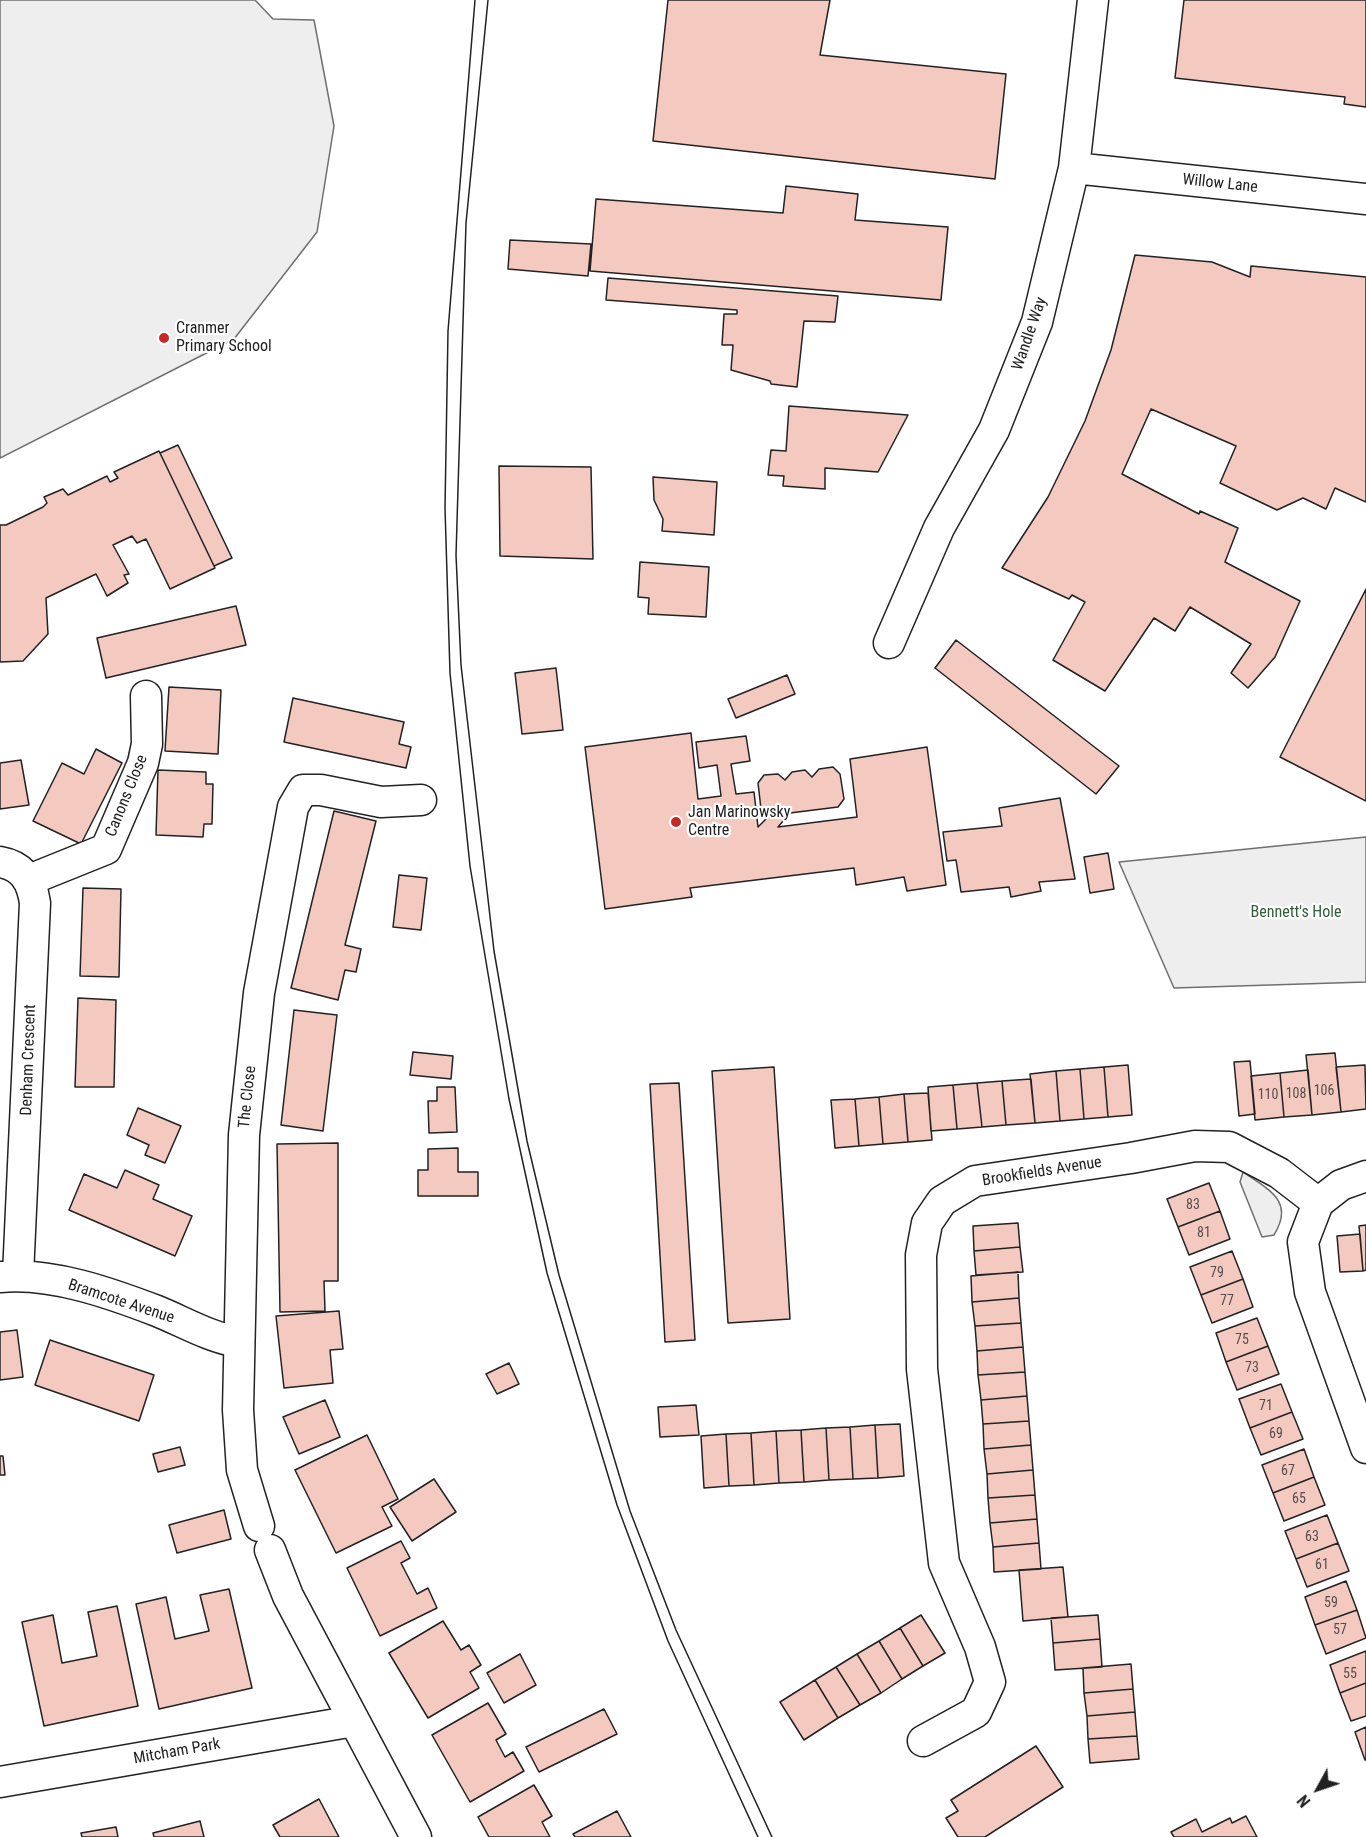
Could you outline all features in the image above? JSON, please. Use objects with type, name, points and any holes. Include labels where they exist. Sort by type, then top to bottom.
[{"type":"street","name":"Wandle Way","points":[[889,643],[939,528],[994,430],[1023,358],[1045,293],[1074,168],[1093,0]]},
{"type":"street","name":"Willow Lane","points":[[1074,168],[1366,199]]},
{"type":"street","name":"Canons Close","points":[[29,880],[106,849],[143,762],[147,744],[146,696]]},
{"type":"street","name":"The Close","points":[[354,1721],[288,1596],[264,1538],[242,1470],[238,1410],[238,1342],[244,1135],[259,993],[293,807],[303,790],[321,790],[381,802],[422,800]]},
{"type":"street","points":[[0,862],[20,870],[29,880]]},
{"type":"street","name":"Denham Crescent","points":[[9,1276],[35,903],[29,880]]},
{"type":"street","name":"Brookfields Avenue","points":[[922,1741],[976,1712],[990,1682],[980,1647],[944,1563],[922,1369],[921,1255],[927,1223],[942,1201],[975,1182],[1195,1146],[1229,1147],[1279,1173],[1318,1203]]},
{"type":"street","points":[[1366,1176],[1341,1185],[1318,1203],[1303,1242],[1310,1292],[1366,1448]]},
{"type":"street","name":"Bramcote Avenue","points":[[9,1276],[66,1283],[156,1311],[205,1333],[238,1342]]},
{"type":"street","points":[[354,1721],[416,1837]]},
{"type":"street","name":"Mitcham Park","points":[[0,1782],[354,1721]]},
{"type":"green space","points":[[0,0],[255,0],[273,19],[314,20],[334,126],[317,232],[234,339],[0,458]]},
{"type":"green space","name":"Bennett's Hole","points":[[1366,837],[1366,982],[1174,988],[1119,862]]},
{"type":"green space","points":[[1243,1172],[1270,1191],[1280,1205],[1282,1213],[1280,1223],[1274,1235],[1262,1237],[1240,1182]]},
{"type":"building","points":[[668,0],[830,0],[820,55],[1006,74],[995,179],[653,141]]},
{"type":"building","points":[[1184,0],[1366,0],[1366,107],[1344,104],[1345,97],[1175,78]]},
{"type":"building","points":[[786,186],[858,194],[855,220],[948,227],[941,300],[590,271],[596,199],[783,213]]},
{"type":"building","points":[[510,240],[591,244],[588,276],[508,269]]},
{"type":"building","points":[[1135,255],[1212,262],[1250,277],[1251,266],[1366,277],[1366,502],[1335,488],[1326,509],[1303,498],[1277,510],[1220,483],[1236,446],[1151,409],[1122,474],[1199,514],[1200,511],[1238,528],[1225,562],[1300,601],[1275,657],[1248,688],[1231,673],[1251,644],[1190,607],[1175,631],[1154,618],[1105,691],[1053,660],[1085,602],[1072,595],[1069,599],[1002,568],[1048,497],[1085,421],[1111,350]]},
{"type":"building","points":[[608,278],[838,296],[835,322],[804,321],[797,387],[771,384],[770,381],[731,370],[733,345],[722,345],[724,314],[737,314],[737,310],[606,300]]},
{"type":"building","points":[[789,406],[908,415],[878,472],[825,468],[825,489],[783,486],[784,476],[768,475],[771,450],[786,451]]},
{"type":"building","points":[[178,445],[232,558],[214,566],[160,453]]},
{"type":"building","points":[[159,451],[215,568],[170,589],[146,539],[137,543],[132,536],[113,545],[129,574],[124,575],[128,583],[107,596],[96,574],[46,598],[48,634],[23,661],[0,662],[0,525],[6,525],[43,507],[47,503],[44,497],[63,489],[68,495],[107,476],[110,482],[118,478],[114,472]]},
{"type":"building","points":[[499,466],[591,467],[593,559],[500,556]]},
{"type":"building","points":[[653,477],[717,482],[714,535],[662,531],[663,519],[654,500]]},
{"type":"building","points":[[640,562],[709,567],[706,617],[648,614],[649,598],[638,597]]},
{"type":"building","points":[[1366,589],[1366,801],[1280,757]]},
{"type":"building","points":[[236,606],[246,645],[106,678],[97,638]]},
{"type":"building","points":[[956,640],[1119,766],[1096,794],[935,668]]},
{"type":"building","points":[[556,668],[563,730],[522,734],[515,673]]},
{"type":"building","points":[[787,675],[795,694],[736,718],[728,699]]},
{"type":"building","points":[[169,687],[221,690],[218,754],[165,751]]},
{"type":"building","points":[[293,698],[404,722],[399,744],[411,747],[406,768],[284,742]]},
{"type":"building","name":"Jan Marinowsky Centre","points":[[691,733],[698,799],[721,796],[717,765],[699,768],[696,742],[746,736],[750,761],[731,764],[736,794],[754,792],[758,827],[769,816],[761,809],[758,783],[764,775],[778,774],[785,780],[792,772],[805,770],[812,777],[819,769],[833,767],[840,774],[844,799],[838,807],[790,813],[778,827],[857,817],[850,759],[927,747],[946,885],[907,891],[904,877],[856,885],[854,868],[690,888],[692,897],[605,909],[585,747]]},
{"type":"building","points":[[96,749],[122,763],[81,844],[33,821],[62,763],[84,774]]},
{"type":"building","points":[[21,760],[29,805],[0,809],[0,763]]},
{"type":"building","points":[[158,770],[206,772],[206,784],[213,784],[212,824],[204,824],[203,837],[156,835]]},
{"type":"building","points":[[1060,798],[1075,879],[1039,882],[1041,891],[1011,897],[1009,887],[961,892],[956,860],[947,861],[943,832],[1002,826],[999,808]]},
{"type":"building","points":[[334,811],[376,821],[345,945],[361,949],[356,972],[345,970],[338,1000],[291,988]]},
{"type":"building","points":[[1108,853],[1114,889],[1090,893],[1084,857]]},
{"type":"building","points":[[399,875],[427,878],[421,930],[393,927]]},
{"type":"building","points":[[83,888],[121,889],[119,977],[80,976]]},
{"type":"building","points":[[78,998],[116,1000],[114,1087],[75,1087]]},
{"type":"building","points":[[294,1010],[337,1015],[323,1131],[281,1125]]},
{"type":"building","points":[[413,1052],[453,1056],[451,1079],[410,1075]]},
{"type":"building","points":[[1335,1053],[1341,1112],[1312,1115],[1306,1055]]},
{"type":"building","points":[[1250,1061],[1255,1114],[1239,1116],[1234,1062]]},
{"type":"building","points":[[1128,1065],[1132,1115],[1108,1117],[1104,1067]]},
{"type":"building","points":[[1365,1065],[1366,1109],[1341,1112],[1336,1067]]},
{"type":"building","points":[[774,1067],[790,1319],[728,1323],[712,1071]]},
{"type":"building","points":[[1104,1067],[1108,1117],[1084,1119],[1080,1069]]},
{"type":"building","points":[[1080,1069],[1084,1119],[1060,1121],[1056,1071]]},
{"type":"building","points":[[1308,1070],[1312,1115],[1284,1117],[1280,1073]]},
{"type":"building","points":[[1056,1071],[1060,1121],[1035,1123],[1030,1074]]},
{"type":"building","points":[[1280,1073],[1284,1117],[1255,1120],[1251,1076]]},
{"type":"building","points":[[1031,1079],[1035,1123],[1006,1125],[1002,1081]]},
{"type":"building","points":[[1002,1081],[1006,1125],[982,1127],[977,1083]]},
{"type":"building","points":[[679,1083],[695,1340],[665,1342],[650,1084]]},
{"type":"building","points":[[977,1083],[982,1127],[957,1129],[953,1085]]},
{"type":"building","points":[[953,1085],[957,1129],[931,1131],[928,1087]]},
{"type":"building","points":[[437,1087],[455,1087],[457,1132],[429,1133],[428,1101],[437,1101]]},
{"type":"building","points":[[928,1093],[932,1140],[908,1142],[904,1094]]},
{"type":"building","points":[[904,1094],[908,1142],[883,1144],[879,1097]]},
{"type":"building","points":[[879,1097],[883,1144],[859,1146],[855,1099]]},
{"type":"building","points":[[855,1099],[859,1146],[835,1148],[831,1100]]},
{"type":"building","points":[[138,1108],[181,1126],[165,1163],[145,1155],[149,1145],[127,1135]]},
{"type":"building","points":[[338,1143],[338,1281],[324,1281],[325,1311],[280,1312],[277,1144]]},
{"type":"building","points":[[458,1148],[458,1172],[478,1172],[478,1196],[418,1196],[418,1170],[428,1170],[428,1149]]},
{"type":"building","points":[[125,1170],[159,1185],[153,1199],[192,1216],[175,1256],[69,1210],[84,1174],[117,1188]]},
{"type":"building","points":[[1209,1183],[1220,1211],[1178,1227],[1167,1199]]},
{"type":"building","points":[[1220,1211],[1230,1239],[1189,1255],[1178,1227]]},
{"type":"building","points":[[1018,1223],[1020,1247],[974,1251],[973,1226]]},
{"type":"building","points":[[1366,1225],[1366,1270],[1363,1271],[1359,1226]]},
{"type":"building","points":[[1360,1234],[1363,1271],[1340,1272],[1337,1236]]},
{"type":"building","points":[[1020,1247],[1023,1272],[976,1275],[974,1251]]},
{"type":"building","points":[[1232,1251],[1243,1279],[1201,1295],[1190,1267]]},
{"type":"building","points":[[1018,1272],[1019,1298],[972,1302],[971,1276]]},
{"type":"building","points":[[1243,1279],[1253,1307],[1212,1323],[1201,1295]]},
{"type":"building","points":[[1019,1298],[1021,1323],[975,1326],[972,1302]]},
{"type":"building","points":[[339,1311],[343,1349],[330,1350],[333,1383],[284,1388],[276,1316]]},
{"type":"building","points":[[1257,1318],[1268,1346],[1226,1362],[1216,1333]]},
{"type":"building","points":[[1021,1323],[1023,1347],[977,1351],[975,1326]]},
{"type":"building","points":[[17,1330],[23,1377],[0,1380],[0,1332]]},
{"type":"building","points":[[50,1340],[154,1375],[139,1421],[35,1385]]},
{"type":"building","points":[[1268,1346],[1279,1374],[1237,1390],[1226,1362]]},
{"type":"building","points":[[1023,1347],[1025,1372],[978,1375],[977,1351]]},
{"type":"building","points":[[509,1363],[519,1384],[497,1394],[486,1374]]},
{"type":"building","points":[[1025,1372],[1027,1396],[981,1400],[978,1375]]},
{"type":"building","points":[[1281,1384],[1292,1412],[1250,1428],[1239,1399]]},
{"type":"building","points":[[1027,1396],[1029,1421],[983,1424],[981,1400]]},
{"type":"building","points":[[325,1400],[340,1437],[299,1454],[283,1417]]},
{"type":"building","points":[[696,1405],[699,1435],[660,1437],[658,1407]]},
{"type":"building","points":[[1292,1412],[1303,1439],[1261,1455],[1250,1428]]},
{"type":"building","points":[[1029,1421],[1031,1445],[984,1449],[983,1424]]},
{"type":"building","points":[[900,1424],[904,1476],[878,1478],[875,1425]]},
{"type":"building","points":[[875,1425],[878,1478],[853,1479],[850,1427]]},
{"type":"building","points":[[850,1427],[853,1479],[829,1480],[826,1428]]},
{"type":"building","points":[[826,1428],[829,1480],[804,1482],[801,1430]]},
{"type":"building","points":[[801,1430],[804,1482],[779,1483],[776,1431]]},
{"type":"building","points":[[776,1431],[779,1483],[754,1485],[751,1433]]},
{"type":"building","points":[[751,1433],[754,1485],[729,1486],[726,1434]]},
{"type":"building","points":[[726,1434],[729,1486],[704,1488],[701,1436]]},
{"type":"building","points":[[367,1435],[398,1499],[382,1507],[392,1526],[336,1553],[295,1470]]},
{"type":"building","points":[[1031,1445],[1033,1470],[987,1474],[984,1449]]},
{"type":"building","points":[[180,1447],[185,1465],[158,1472],[153,1454]]},
{"type":"building","points":[[1304,1449],[1314,1477],[1273,1493],[1262,1465]]},
{"type":"building","points":[[0,1456],[3,1456],[5,1475],[0,1475]]},
{"type":"building","points":[[1033,1470],[1035,1495],[988,1498],[987,1474]]},
{"type":"building","points":[[1314,1477],[1325,1505],[1284,1521],[1273,1493]]},
{"type":"building","points":[[434,1479],[456,1512],[412,1541],[390,1507]]},
{"type":"building","points":[[1035,1495],[1037,1519],[990,1523],[988,1498]]},
{"type":"building","points":[[224,1510],[231,1539],[177,1553],[169,1525]]},
{"type":"building","points":[[1327,1515],[1338,1543],[1296,1559],[1285,1531]]},
{"type":"building","points":[[1037,1519],[1039,1543],[993,1547],[990,1523]]},
{"type":"building","points":[[401,1541],[410,1558],[401,1563],[417,1594],[428,1588],[437,1608],[380,1636],[347,1568]]},
{"type":"building","points":[[1039,1543],[1041,1569],[994,1572],[993,1547]]},
{"type":"building","points":[[1338,1543],[1349,1571],[1307,1587],[1296,1559]]},
{"type":"building","points":[[1063,1567],[1068,1617],[1023,1621],[1019,1570]]},
{"type":"building","points":[[1346,1581],[1357,1610],[1315,1625],[1305,1597]]},
{"type":"building","points":[[229,1589],[252,1688],[159,1709],[136,1604],[166,1597],[175,1639],[209,1631],[200,1595]]},
{"type":"building","points":[[117,1606],[138,1706],[44,1726],[22,1622],[53,1615],[62,1663],[97,1656],[88,1612]]},
{"type":"building","points":[[1357,1610],[1366,1638],[1326,1654],[1315,1625]]},
{"type":"building","points":[[921,1615],[945,1653],[923,1666],[900,1628]]},
{"type":"building","points":[[1098,1615],[1100,1639],[1053,1643],[1051,1618]]},
{"type":"building","points":[[443,1621],[461,1650],[469,1645],[481,1665],[470,1672],[479,1688],[428,1718],[389,1653]]},
{"type":"building","points":[[900,1628],[923,1666],[902,1679],[879,1641]]},
{"type":"building","points":[[1100,1639],[1102,1667],[1055,1670],[1053,1643]]},
{"type":"building","points":[[879,1641],[902,1679],[881,1693],[857,1654]]},
{"type":"building","points":[[1366,1651],[1366,1683],[1340,1693],[1330,1665]]},
{"type":"building","points":[[520,1654],[536,1685],[504,1703],[487,1673]]},
{"type":"building","points":[[857,1654],[881,1693],[860,1705],[836,1667]]},
{"type":"building","points":[[1131,1664],[1133,1689],[1084,1693],[1083,1668]]},
{"type":"building","points":[[836,1667],[860,1705],[838,1718],[815,1680]]},
{"type":"building","points":[[815,1680],[838,1718],[804,1740],[780,1702]]},
{"type":"building","points":[[1366,1683],[1366,1716],[1351,1721],[1340,1693]]},
{"type":"building","points":[[1133,1689],[1135,1712],[1087,1716],[1084,1693]]},
{"type":"building","points":[[488,1703],[506,1734],[496,1740],[505,1757],[513,1752],[524,1771],[470,1802],[432,1735]]},
{"type":"building","points":[[604,1709],[617,1734],[539,1772],[526,1747]]},
{"type":"building","points":[[1135,1712],[1137,1736],[1088,1739],[1087,1716]]},
{"type":"building","points":[[1366,1727],[1366,1760],[1365,1760],[1355,1732]]},
{"type":"building","points":[[1137,1736],[1139,1759],[1090,1763],[1088,1739]]},
{"type":"building","points":[[1036,1746],[1063,1787],[985,1837],[958,1837],[946,1818],[958,1811],[951,1800]]},
{"type":"building","points":[[534,1785],[552,1816],[542,1822],[550,1837],[489,1837],[478,1817]]},
{"type":"building","points":[[319,1799],[339,1837],[280,1837],[273,1825]]},
{"type":"building","points":[[617,1811],[631,1837],[575,1837],[573,1834]]},
{"type":"building","points":[[1246,1816],[1257,1837],[1174,1837],[1171,1832],[1196,1819],[1202,1832],[1230,1818],[1232,1823]]},
{"type":"building","points":[[200,1821],[204,1837],[154,1837],[153,1833]]},
{"type":"building","points":[[116,1827],[118,1837],[82,1837],[81,1833]]},
{"type":"tram line","points":[[475,0],[448,331],[445,508],[450,673],[470,866],[509,1099],[547,1273],[617,1505],[668,1641],[758,1837]]},
{"type":"tram line","points":[[488,0],[466,223],[456,555],[461,665],[494,951],[527,1141],[559,1275],[630,1511],[676,1630],[772,1837]]},
{"type":"place","name":"Cranmer Primary School","points":[[164,338]]},
{"type":"place","name":"Jan Marinowsky Centre","points":[[676,822]]}]
